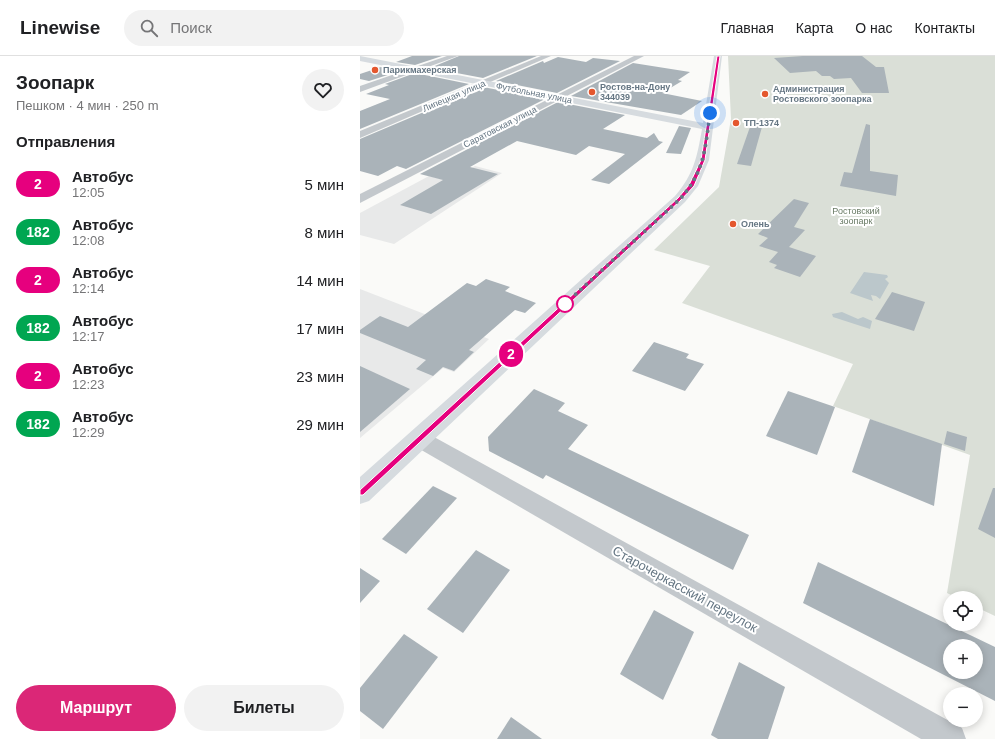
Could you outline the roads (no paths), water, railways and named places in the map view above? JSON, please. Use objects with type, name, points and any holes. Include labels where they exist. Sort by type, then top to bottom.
[{"type":"main road","points":[[360,492],[680,199],[692,186],[703,160],[718,56]]},
{"type":"main road","name":"Футбольная улица","points":[[360,58],[708,127]]},
{"type":"street","points":[[360,89],[454,56]]},
{"type":"street","name":"Липецкая улица","points":[[360,135],[547,56]]},
{"type":"street","name":"Саратовская улица","points":[[360,199],[640,56]]},
{"type":"street","name":"Старочеркасский переулок","points":[[418,438],[951,739]]},
{"type":"place","name":"Парикмахерская","points":[[375,70]]},
{"type":"place","name":"Ростов-на-Дону 344039","points":[[592,92]]},
{"type":"place","name":"Администрация Ростовского зоопарка","points":[[765,94]]},
{"type":"place","name":"ТП-1374","points":[[736,123]]},
{"type":"place","name":"Олень","points":[[733,224]]},
{"type":"park label","name":"Ростовский зоопарк","points":[[856,216]]}]
